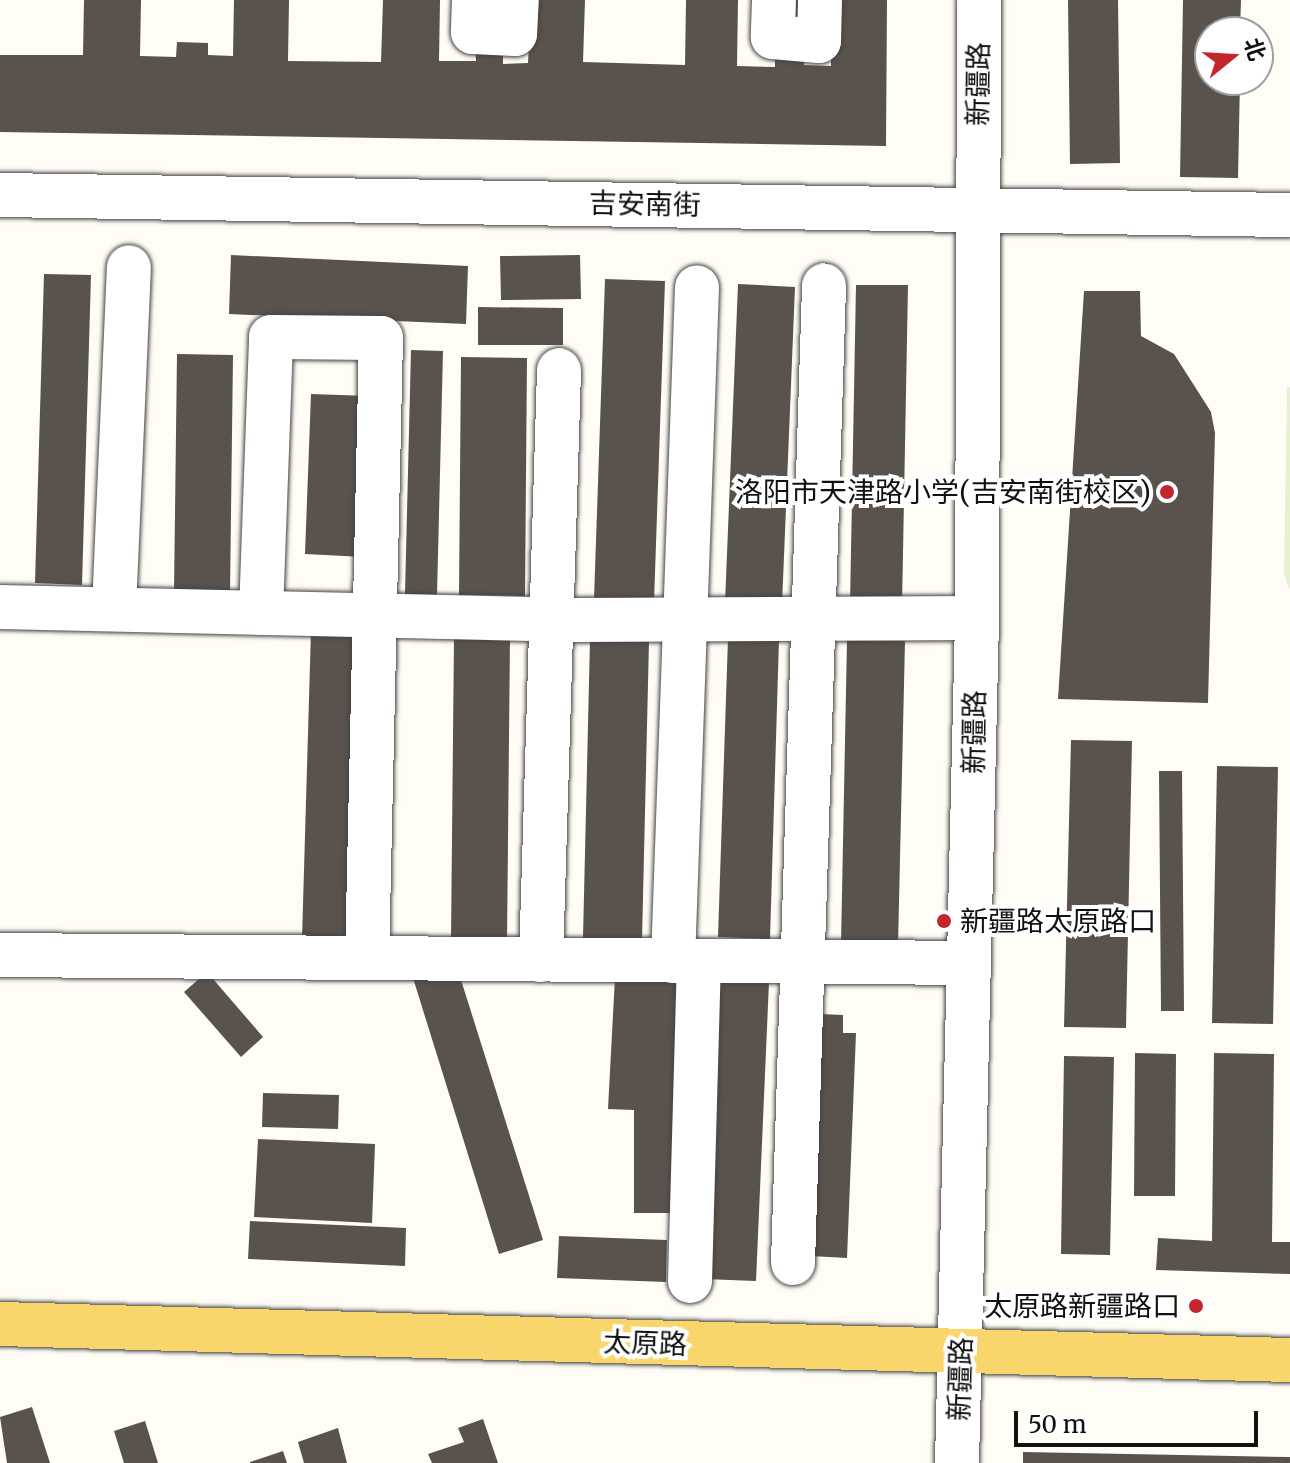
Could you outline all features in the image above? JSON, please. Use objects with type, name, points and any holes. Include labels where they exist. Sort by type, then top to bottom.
[{"type":"main road","name":"太原路","points":[[0,1324],[1290,1360]]},
{"type":"street","points":[[474,0],[473,32],[515,34],[517,0]]},
{"type":"street","points":[[774,0],[773,37],[819,41],[820,0]]},
{"type":"street","name":"新疆路","points":[[957,1463],[977,618],[979,0]]},
{"type":"street","name":"吉安南街","points":[[0,195],[1290,215]]},
{"type":"street","points":[[114,609],[129,267]]},
{"type":"street","points":[[793,1263],[824,285]]},
{"type":"street","points":[[690,1281],[684,619],[697,287]]},
{"type":"street","points":[[261,613],[271,337],[381,338],[367,958]]},
{"type":"street","points":[[541,960],[559,370]]},
{"type":"street","points":[[0,607],[551,619],[977,618]]},
{"type":"street","points":[[0,955],[969,963]]},
{"type":"green space","points":[[1287,387],[1290,387],[1290,590],[1284,575]]},
{"type":"building","points":[[84,0],[141,0],[140,56],[176,57],[177,42],[208,43],[208,55],[233,56],[234,0],[289,0],[288,61],[381,62],[383,0],[440,0],[439,61],[476,61],[475,45],[503,44],[503,64],[528,63],[531,0],[585,0],[583,62],[685,65],[686,0],[738,0],[737,66],[775,67],[775,50],[804,51],[804,65],[831,66],[831,0],[887,0],[886,146],[0,132],[0,55],[83,55]]},
{"type":"building","points":[[1068,0],[1118,0],[1120,163],[1070,164]]},
{"type":"building","points":[[1183,0],[1241,0],[1240,16],[1194,16],[1194,96],[1240,96],[1238,178],[1180,177]]},
{"type":"building","points":[[231,255],[468,266],[466,324],[229,314]]},
{"type":"building","points":[[580,255],[581,299],[501,300],[500,256]]},
{"type":"building","points":[[44,274],[91,275],[82,585],[35,583]]},
{"type":"building","points":[[605,279],[665,281],[654,602],[594,599]]},
{"type":"building","points":[[738,284],[795,287],[782,605],[725,603]]},
{"type":"building","points":[[856,285],[908,285],[902,606],[850,605]]},
{"type":"building","points":[[1084,291],[1140,291],[1141,336],[1174,354],[1211,412],[1215,433],[1208,703],[1058,699]]},
{"type":"building","points":[[478,307],[563,308],[563,345],[478,345]]},
{"type":"building","points":[[411,350],[443,351],[437,595],[405,594]]},
{"type":"building","points":[[177,354],[233,355],[230,593],[174,592]]},
{"type":"building","points":[[461,357],[527,358],[525,596],[459,595]]},
{"type":"building","points":[[311,394],[369,396],[364,557],[305,554]]},
{"type":"building","points":[[311,630],[365,632],[355,941],[302,939]]},
{"type":"building","points":[[454,636],[510,637],[507,941],[451,940]]},
{"type":"building","points":[[728,638],[779,639],[770,939],[718,937]]},
{"type":"building","points":[[590,640],[649,641],[642,940],[583,938]]},
{"type":"building","points":[[847,640],[905,641],[898,946],[841,945]]},
{"type":"building","points":[[1071,740],[1132,741],[1126,1028],[1064,1027]]},
{"type":"building","points":[[1217,766],[1278,767],[1273,1024],[1212,1023]]},
{"type":"building","points":[[1159,771],[1182,771],[1184,1011],[1161,1011]]},
{"type":"building","points":[[456,964],[543,1240],[499,1254],[413,978]]},
{"type":"building","points":[[207,972],[263,1037],[241,1057],[184,992]]},
{"type":"building","points":[[615,977],[688,980],[683,1213],[634,1213],[634,1110],[608,1109]]},
{"type":"building","points":[[717,980],[769,982],[756,1281],[704,1279]]},
{"type":"building","points":[[820,1014],[843,1015],[843,1033],[856,1033],[847,1258],[810,1256]]},
{"type":"building","points":[[1135,1053],[1176,1054],[1175,1196],[1134,1196]]},
{"type":"building","points":[[1214,1053],[1274,1054],[1272,1242],[1290,1242],[1290,1274],[1156,1270],[1158,1238],[1212,1241]]},
{"type":"building","points":[[1064,1056],[1114,1057],[1110,1255],[1061,1254]]},
{"type":"building","points":[[263,1093],[339,1095],[338,1129],[262,1127]]},
{"type":"building","points":[[258,1139],[375,1144],[372,1223],[254,1217]]},
{"type":"building","points":[[250,1221],[406,1228],[405,1266],[248,1259]]},
{"type":"building","points":[[559,1236],[667,1240],[666,1282],[557,1278]]},
{"type":"building","points":[[32,1407],[50,1463],[7,1463],[0,1417]]},
{"type":"building","points":[[483,1419],[498,1463],[432,1463],[428,1454],[464,1442],[458,1428]]},
{"type":"building","points":[[145,1421],[158,1463],[124,1463],[114,1431]]},
{"type":"building","points":[[338,1428],[347,1463],[304,1463],[298,1442]]},
{"type":"building","points":[[283,1451],[287,1463],[250,1463],[250,1462]]},
{"type":"building","points":[[1023,1452],[1290,1457],[1290,1463],[1023,1463]]},
{"type":"place","name":"洛阳市天津路小学(吉安南街校区)","points":[[1167,492]]},
{"type":"place","name":"新疆路太原路口","points":[[944,921]]},
{"type":"place","name":"太原路新疆路口","points":[[1196,1306]]}]
